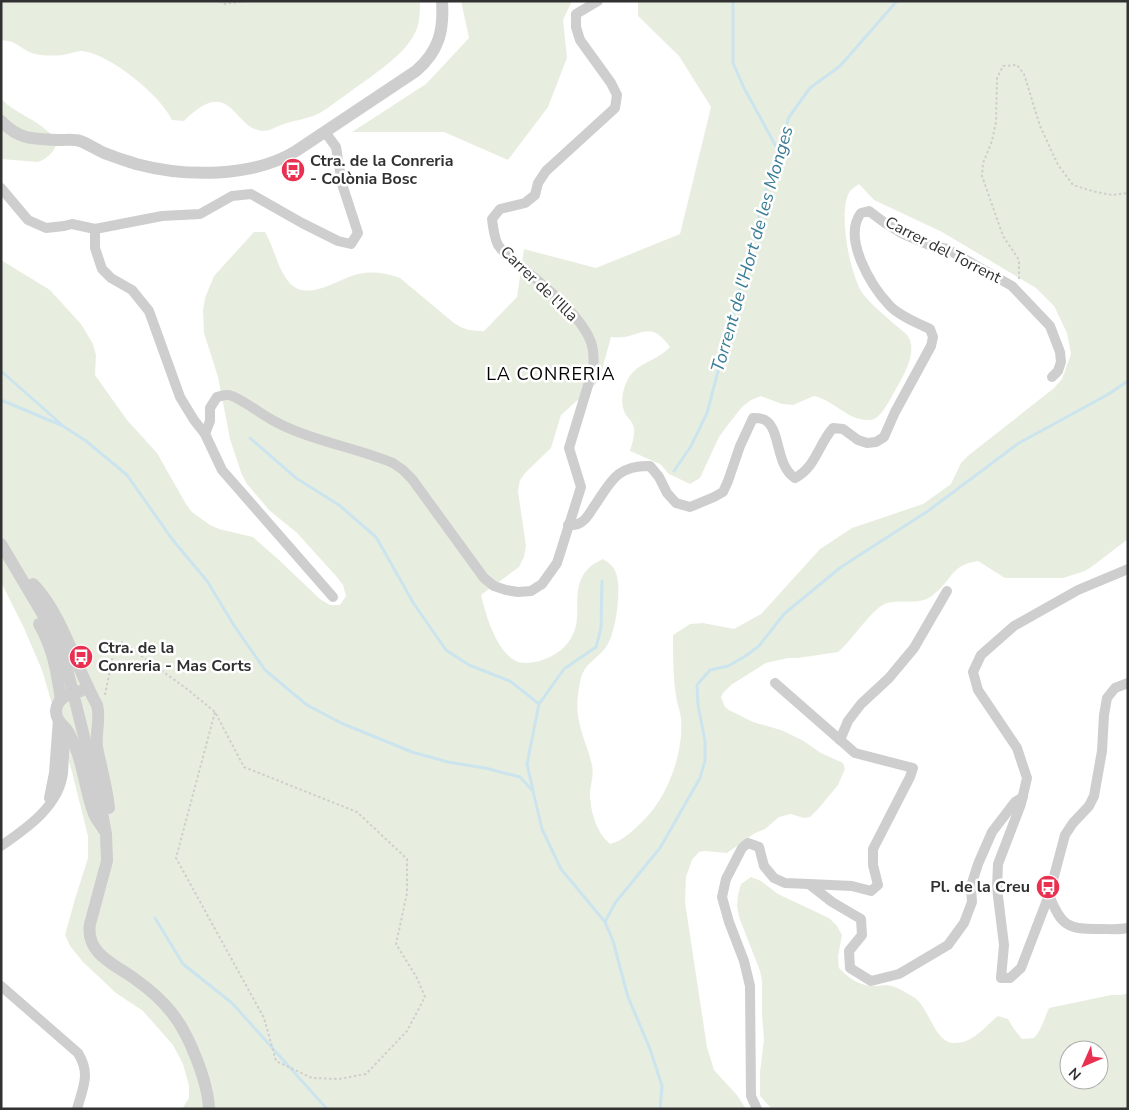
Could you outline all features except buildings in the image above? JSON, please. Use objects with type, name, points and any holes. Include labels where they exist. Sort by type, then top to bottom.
[{"type":"street","points":[[1,121],[20,136],[78,141],[137,164],[167,170],[203,174],[245,168],[283,159],[326,132],[425,63],[438,44],[441,34],[442,1]]},
{"type":"street","name":"Carrer de l'Illa","points":[[205,434],[210,421],[210,408],[217,397],[229,394],[275,422],[297,432],[393,463],[412,479],[484,578],[494,586],[518,592],[531,591],[542,584],[557,564],[581,487],[569,448],[593,369],[594,355],[591,342],[585,330],[558,298],[508,256],[499,245],[493,232],[492,219],[500,209],[525,203],[535,195],[538,183],[546,171],[615,108],[617,95],[611,83],[587,51],[576,27],[576,14],[598,1]]},
{"type":"street","points":[[1,188],[28,220],[46,228],[72,224],[95,229],[162,216],[200,214],[232,196],[251,194],[338,241],[351,244],[358,233],[342,184],[336,147],[326,132]]},
{"type":"street","name":"Carrer del Torrent","points":[[568,526],[581,523],[590,514],[611,482],[620,472],[636,466],[650,466],[676,503],[690,507],[723,492],[740,446],[753,418],[764,419],[771,425],[787,473],[795,478],[809,468],[827,435],[833,428],[843,430],[858,440],[867,443],[876,442],[884,437],[895,412],[931,346],[932,338],[930,329],[913,321],[890,306],[866,272],[855,237],[856,219],[861,213],[870,211],[894,229],[929,245],[947,249],[1012,286],[1050,326],[1060,352],[1061,362],[1058,371],[1052,377]]},
{"type":"street","points":[[95,229],[95,248],[102,269],[111,278],[132,290],[149,311],[180,397],[205,434],[222,470],[333,597]]},
{"type":"street","points":[[1,544],[55,635],[64,657],[99,796],[108,846],[107,861],[88,931],[101,957],[142,984],[174,1014],[195,1054],[205,1083],[209,1109]]},
{"type":"street","points":[[16,569],[35,586],[59,623],[93,698],[98,716],[97,747],[108,792],[110,816],[106,832]]},
{"type":"street","points":[[16,569],[23,596],[47,637],[56,666],[61,700]]},
{"type":"street","points":[[1128,569],[1078,590],[1014,626],[981,655],[972,672],[978,690],[1017,748],[1027,778],[1022,804],[998,864],[997,888],[1004,946],[1001,978],[1010,978],[1021,968],[1049,895],[1065,835],[1089,806],[1094,796],[1102,751],[1107,698],[1115,688],[1128,683]]},
{"type":"street","points":[[840,740],[848,721],[861,704],[889,678],[914,648],[947,591]]},
{"type":"street","points":[[757,1109],[751,1096],[750,986],[744,961],[722,898],[726,879],[742,848],[748,843],[758,847],[764,866],[774,878],[785,883],[852,886],[871,891],[878,885],[873,849],[913,768],[855,753],[774,683]]},
{"type":"street","points":[[45,808],[53,786],[58,719],[56,711],[65,695],[73,692],[88,693],[93,698]]},
{"type":"street","points":[[67,730],[77,732],[90,728],[98,716]]},
{"type":"street","points":[[58,719],[67,730],[82,766],[94,815],[106,832]]},
{"type":"street","points":[[1,846],[19,833],[54,801],[63,774],[67,730]]},
{"type":"street","points":[[809,884],[832,902],[861,919],[862,936],[849,951],[850,968],[871,981],[899,974],[948,945],[964,923],[972,902],[971,886],[992,832],[1015,802],[1023,797]]},
{"type":"street","points":[[1049,895],[1057,914],[1073,928],[1088,930],[1128,928]]},
{"type":"street","points":[[1,986],[82,1058],[85,1063],[86,1076],[77,1109]]},
{"type":"path","points":[[220,1],[223,4],[247,1]]},
{"type":"path","points":[[1012,286],[1019,278],[1019,260],[1003,236],[982,176],[984,162],[992,141],[996,122],[997,78],[1003,66],[1017,65],[1024,74],[1040,126],[1058,165],[1073,185],[1112,196],[1128,193]]},
{"type":"path","points":[[98,716],[114,655],[122,642],[187,689],[215,712],[244,767],[357,812],[406,860],[407,892],[396,944],[417,978],[425,997],[407,1031],[366,1074],[338,1080],[312,1078],[276,1061],[264,1018],[176,858],[215,712]]},
{"type":"green space","points":[[1,1],[420,1],[420,14],[416,31],[408,44],[382,69],[318,114],[263,131],[253,128],[222,103],[212,102],[200,108],[184,121],[172,120],[166,110],[146,88],[133,77],[106,60],[82,51],[65,55],[39,55],[10,41],[1,41]]},
{"type":"green space","points":[[461,1],[572,1],[563,20],[567,58],[548,107],[508,160],[444,132],[352,132],[426,84],[469,38]]},
{"type":"green space","points":[[638,1],[1128,1],[1128,539],[1085,571],[1063,578],[1005,578],[978,561],[969,563],[956,570],[939,590],[927,599],[914,602],[887,603],[881,606],[838,652],[788,658],[766,663],[731,685],[723,693],[721,697],[725,707],[729,710],[753,722],[781,730],[802,740],[821,753],[843,763],[845,769],[838,785],[810,817],[804,818],[791,814],[779,817],[765,829],[755,833],[727,853],[699,852],[692,860],[686,877],[685,902],[707,1047],[714,1070],[737,1095],[746,1109],[182,1109],[189,1098],[189,1086],[183,1064],[173,1045],[143,1011],[116,993],[83,962],[70,946],[65,935],[88,858],[88,836],[72,772],[42,670],[1,582],[1,260],[50,290],[81,324],[93,344],[96,355],[95,375],[127,420],[157,453],[192,512],[219,529],[253,537],[320,599],[330,605],[340,605],[346,596],[343,585],[297,533],[269,510],[247,484],[242,475],[230,439],[218,377],[204,333],[203,310],[205,298],[214,276],[254,232],[265,232],[284,275],[295,288],[313,290],[364,273],[390,275],[400,278],[454,323],[468,330],[484,331],[517,297],[524,249],[596,268],[680,234],[711,107],[679,56],[638,16]],"holes":[[[859,184],[874,200],[942,232],[1036,288],[1054,306],[1067,333],[1071,354],[1062,379],[1054,388],[969,455],[961,463],[951,484],[923,504],[852,528],[820,549],[761,614],[734,629],[703,623],[690,624],[673,635],[674,681],[681,718],[680,745],[673,773],[653,810],[628,834],[610,844],[601,833],[591,806],[590,792],[593,768],[579,720],[577,704],[584,671],[606,647],[613,632],[617,611],[618,580],[614,568],[603,559],[592,565],[580,582],[578,588],[577,622],[571,639],[562,650],[545,659],[527,663],[516,661],[509,656],[497,641],[481,595],[519,567],[524,557],[526,546],[518,491],[520,480],[551,448],[561,415],[599,381],[611,337],[629,336],[649,331],[656,333],[670,347],[634,371],[628,379],[622,401],[625,413],[634,428],[630,451],[660,464],[669,474],[690,484],[700,478],[719,437],[742,407],[751,400],[761,396],[782,404],[793,405],[814,396],[854,417],[872,420],[879,416],[903,377],[909,361],[911,345],[906,334],[863,294],[858,285],[850,258],[845,227],[846,200],[850,191]]]},
{"type":"green space","points":[[1,99],[39,124],[52,136],[57,143],[47,157],[38,162],[1,159]]},
{"type":"green space","points":[[751,877],[761,881],[778,894],[829,918],[842,935],[838,957],[839,968],[851,979],[860,983],[870,986],[887,985],[915,998],[941,1037],[953,1043],[960,1043],[972,1038],[998,1016],[1008,1019],[1022,1039],[1034,1038],[1049,1008],[1128,993],[1128,1109],[771,1108],[760,1096],[760,1072],[764,1039],[762,981],[739,917],[738,895],[741,884]]},
{"type":"waterway","points":[[733,1],[733,63],[744,88],[778,150]]},
{"type":"waterway","name":"Torrent de l'Hort de les Monges","points":[[674,471],[691,446],[707,413],[770,175],[789,117],[810,88],[840,66],[897,1]]},
{"type":"waterway","points":[[1,371],[61,424]]},
{"type":"waterway","points":[[605,922],[615,903],[660,848],[700,778],[705,761],[705,741],[698,705],[697,685],[710,670],[728,666],[759,646],[784,614],[841,567],[928,511],[1019,443],[1107,395],[1128,381]]},
{"type":"waterway","points":[[1,400],[63,426],[86,441],[127,475],[172,539],[207,581],[235,627],[265,670],[307,705],[341,723],[412,752],[448,762],[485,768],[520,777],[533,791],[542,829],[561,869],[605,922],[613,941],[628,997],[650,1049],[662,1086],[660,1109]]},
{"type":"waterway","points":[[250,438],[296,478],[339,505],[376,537],[414,604],[446,650],[469,665],[510,681],[539,704],[527,764],[533,790]]},
{"type":"waterway","name":"Torrent de l'Hort de les Monges","points":[[539,704],[564,669],[596,647],[601,628],[602,581]]},
{"type":"waterway","points":[[155,918],[183,964],[232,1003],[327,1109]]},
{"type":"place","name":"Ctra. de la Conreria - Colònia Bosc","points":[[293,170]]},
{"type":"place","name":"Ctra. de la Conreria - Mas Corts","points":[[81,657]]},
{"type":"place","name":"Pl. de la Creu","points":[[1048,887]]},
{"type":"district","name":"LA CONRERIA","points":[[551,374]]}]
